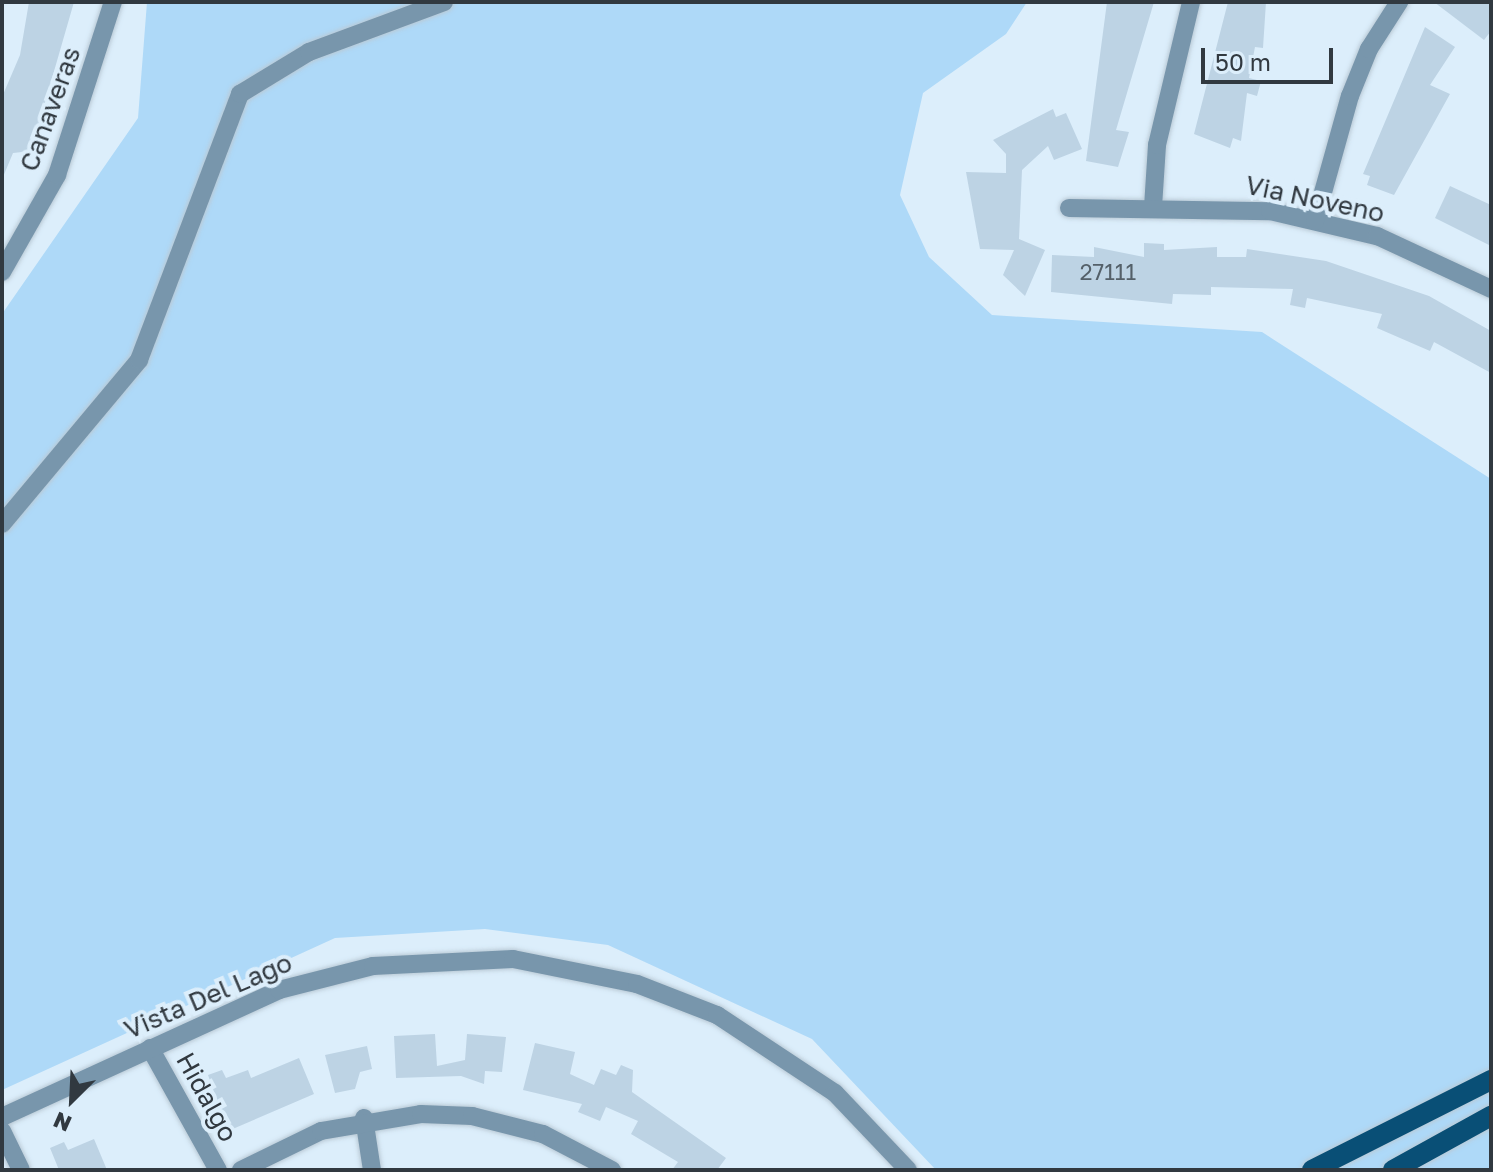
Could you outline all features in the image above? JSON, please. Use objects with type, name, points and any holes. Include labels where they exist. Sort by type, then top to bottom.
[{"type":"main road","points":[[1312,1170],[1491,1080]]},
{"type":"main road","points":[[1393,1170],[1491,1116]]},
{"type":"street","name":"Canaveras","points":[[2,272],[57,175],[113,2]]},
{"type":"street","points":[[2,524],[139,360],[240,94],[309,52],[444,2]]},
{"type":"street","points":[[1153,207],[1157,145],[1191,2]]},
{"type":"street","points":[[1315,221],[1350,96],[1369,49],[1399,2]]},
{"type":"street","name":"Via Noveno","points":[[1069,208],[1225,208],[1315,221],[1377,236],[1491,289]]},
{"type":"street","name":"Vista Del Lago","points":[[2,1117],[150,1048],[326,975],[456,958],[554,964],[673,996],[763,1042],[835,1093],[908,1170]]},
{"type":"street","name":"Hidalgo","points":[[150,1048],[218,1170]]},
{"type":"street","points":[[241,1170],[364,1118],[472,1116],[543,1134],[612,1170]]},
{"type":"street","points":[[364,1118],[372,1170]]},
{"type":"street","points":[[2,1131],[21,1170]]},
{"type":"shaded area","points":[[147,2],[1027,2],[1006,34],[923,93],[900,195],[929,257],[992,315],[1262,332],[1491,479],[1491,1170],[936,1170],[812,1039],[608,945],[485,929],[335,938],[2,1090],[2,314],[138,118]]},
{"type":"building","points":[[29,2],[74,2],[31,151],[13,153],[3,177],[2,97],[20,55]]},
{"type":"building","points":[[1107,2],[1154,2],[1116,130],[1129,132],[1118,167],[1086,161]]},
{"type":"building","points":[[1228,2],[1266,2],[1263,48],[1255,47],[1249,78],[1261,81],[1257,96],[1247,93],[1241,141],[1233,138],[1230,148],[1194,134]]},
{"type":"building","points":[[1434,2],[1491,2],[1491,31],[1484,40]]},
{"type":"building","points":[[1425,27],[1455,47],[1430,85],[1450,94],[1394,195],[1367,185],[1370,176],[1363,174]]},
{"type":"building","points":[[1053,109],[1056,117],[1066,113],[1082,149],[1054,160],[1048,146],[1022,170],[1019,239],[1045,250],[1025,296],[1003,275],[1014,250],[980,249],[966,172],[1006,173],[1006,154],[993,140]]},
{"type":"building","points":[[1450,186],[1491,205],[1491,246],[1435,218]]},
{"type":"building","points":[[1144,243],[1164,244],[1164,250],[1217,247],[1217,257],[1246,257],[1247,249],[1326,261],[1429,296],[1491,331],[1491,373],[1434,342],[1430,351],[1377,328],[1382,314],[1307,298],[1305,308],[1290,305],[1293,289],[1211,287],[1211,295],[1173,294],[1172,304],[1051,292],[1052,255],[1094,257],[1094,247],[1144,257]]},
{"type":"building","points":[[435,1034],[437,1066],[465,1060],[467,1034],[506,1037],[502,1072],[485,1071],[484,1084],[461,1076],[396,1078],[394,1036]]},
{"type":"building","points":[[535,1043],[575,1052],[570,1074],[594,1085],[601,1069],[616,1075],[621,1065],[633,1070],[632,1092],[726,1158],[717,1170],[672,1170],[678,1162],[631,1134],[638,1121],[606,1107],[600,1121],[578,1112],[582,1104],[523,1090]]},
{"type":"building","points":[[367,1046],[372,1069],[360,1072],[355,1089],[335,1093],[325,1055]]},
{"type":"building","points":[[299,1058],[314,1094],[228,1131],[208,1075],[222,1070],[226,1078],[248,1070],[251,1078]]},
{"type":"building","points":[[94,1139],[107,1170],[59,1170],[50,1148],[64,1142],[68,1150]]}]
